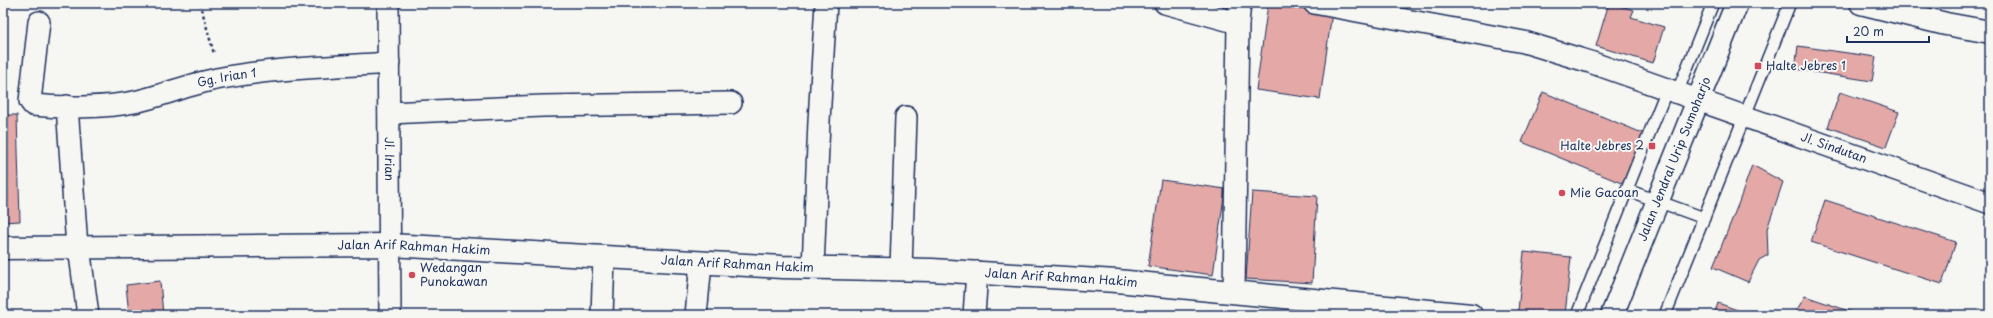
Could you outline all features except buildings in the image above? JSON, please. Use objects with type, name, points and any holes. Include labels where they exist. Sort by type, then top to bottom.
[{"type":"main road","name":"Jalan Jendral Urip Sumoharjo","points":[[1612,315],[1737,3]]},
{"type":"main road","points":[[1861,3],[1946,24],[1990,32]]},
{"type":"main road","name":"Jalan Arif Rahman Hakim","points":[[3,248],[390,245],[701,263],[813,268],[977,272],[1116,281],[1471,315]]},
{"type":"street","name":"Jl. Irian","points":[[388,3],[390,315]]},
{"type":"street","points":[[813,268],[819,121],[826,3]]},
{"type":"street","points":[[1165,3],[1239,13],[1234,292]]},
{"type":"street","name":"Jl. Sindutan","points":[[1314,3],[1401,10],[1524,42],[1590,62],[1990,203]]},
{"type":"street","name":"Gg. Irian 1","points":[[39,22],[31,104],[38,106],[128,103],[196,83],[220,78],[300,68],[389,64]]},
{"type":"street","points":[[389,113],[543,106],[731,103]]},
{"type":"street","points":[[68,106],[78,247],[88,315]]},
{"type":"street","points":[[901,269],[906,117]]},
{"type":"street","points":[[602,315],[604,258]]},
{"type":"street","points":[[696,315],[701,263]]},
{"type":"street","points":[[974,315],[977,272]]},
{"type":"lane","points":[[1577,315],[1627,190],[1713,3]]},
{"type":"lane","points":[[1665,315],[1790,3]]},
{"type":"lane","points":[[1627,190],[1704,218]]},
{"type":"path","points":[[200,3],[220,78]]},
{"type":"place","name":"Halte Jebres 1","points":[[1758,66]]},
{"type":"place","name":"Halte Jebres 2","points":[[1652,146]]},
{"type":"place","name":"Mie Gacoan","points":[[1562,193]]},
{"type":"place","name":"Wedangan Punokawan","points":[[412,275]]}]
